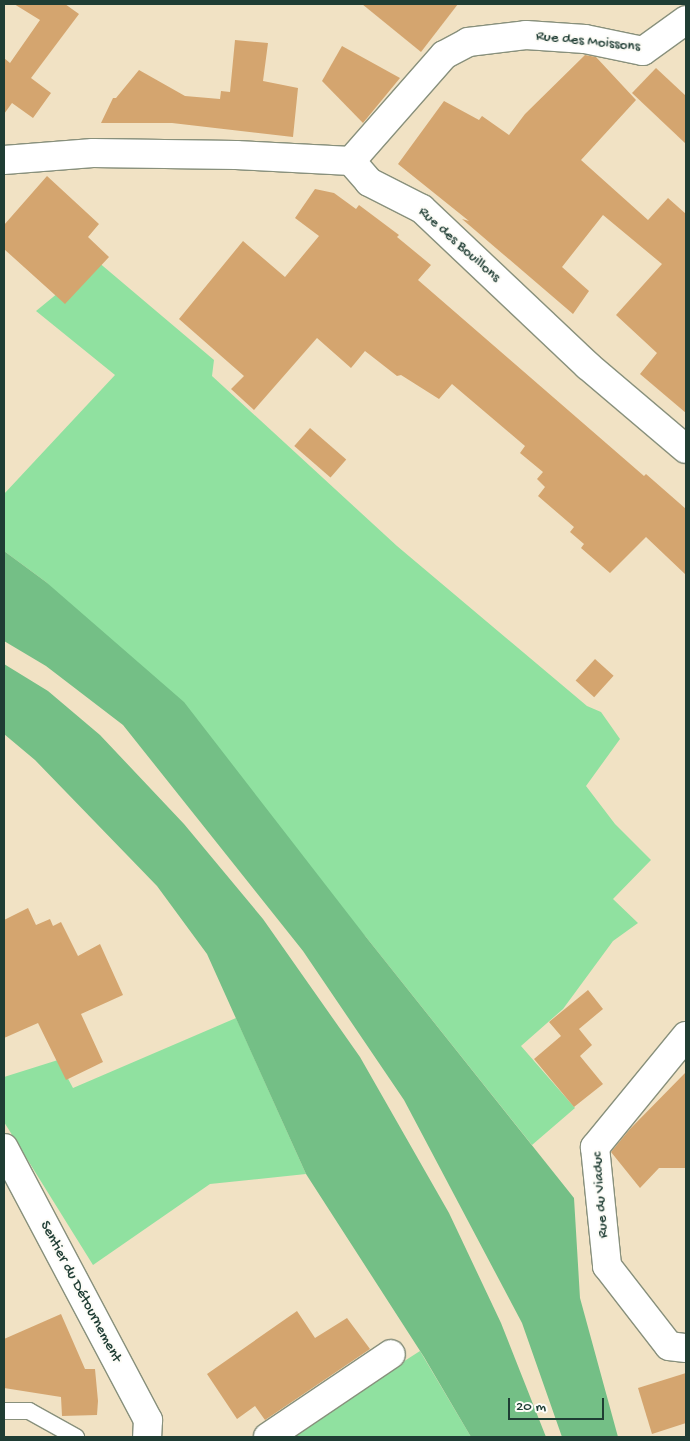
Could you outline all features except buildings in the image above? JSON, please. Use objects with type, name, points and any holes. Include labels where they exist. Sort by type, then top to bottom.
[{"type":"street","name":"Rue des Moissons","points":[[351,161],[444,55],[468,42],[526,35],[546,36],[585,39],[643,51],[682,29]]},
{"type":"street","points":[[4,160],[94,152],[236,155],[351,161]]},
{"type":"street","name":"Rue des Bouillons","points":[[351,161],[369,182],[422,209],[588,366],[686,449]]},
{"type":"street","name":"Rue du Viaduc","points":[[686,1036],[595,1147],[606,1266],[669,1346],[686,1348]]},
{"type":"street","name":"Sentier du Détournement","points":[[4,1148],[148,1420],[147,1437]]},
{"type":"street","points":[[268,1437],[391,1354]]},
{"type":"lane","points":[[4,1411],[29,1411],[76,1437]]},
{"type":"green space","points":[[97,261],[214,360],[212,376],[397,546],[587,706],[601,712],[620,739],[586,786],[615,824],[651,860],[613,899],[638,923],[613,941],[563,1009],[521,1046],[575,1108],[532,1145],[366,937],[46,582],[4,551],[4,494],[115,375],[36,311]]},
{"type":"green space","points":[[4,551],[46,582],[184,702],[366,937],[574,1198],[580,1298],[618,1437],[562,1437],[522,1323],[404,1100],[303,951],[123,725],[46,666],[4,641]]},
{"type":"green space","points":[[4,664],[48,691],[100,735],[184,824],[263,919],[360,1057],[449,1213],[501,1323],[546,1437],[471,1437],[424,1357],[306,1174],[207,954],[157,886],[35,760],[4,734]]},
{"type":"green space","points":[[236,1018],[306,1174],[210,1184],[93,1265],[4,1122],[4,1077],[58,1060],[73,1088]]},
{"type":"green space","points":[[420,1351],[471,1437],[286,1437]]}]
